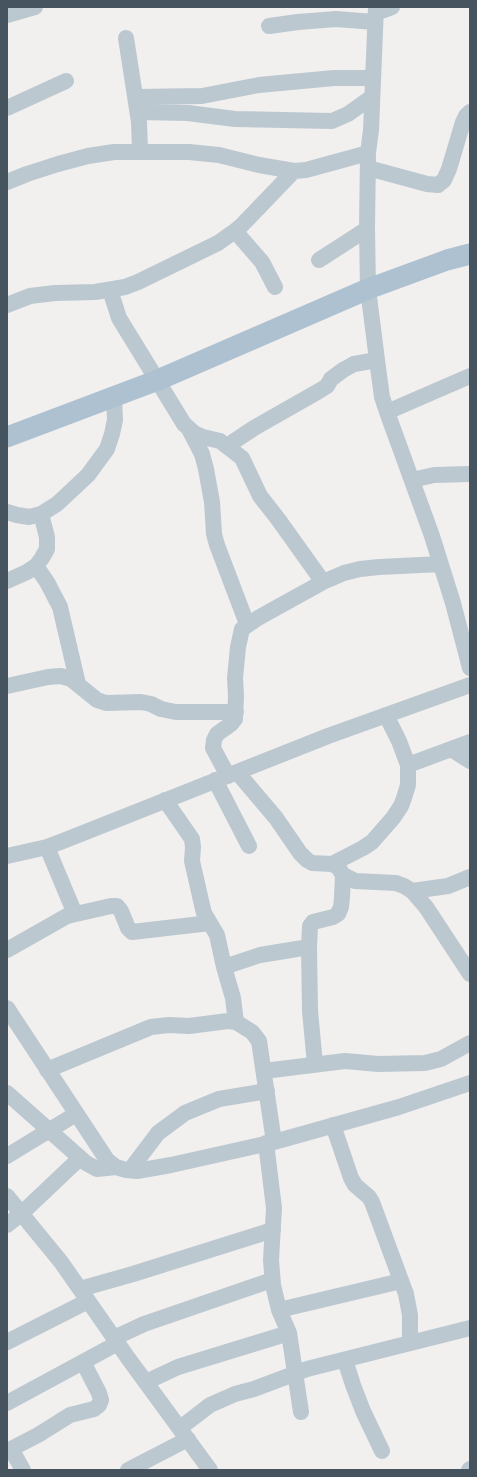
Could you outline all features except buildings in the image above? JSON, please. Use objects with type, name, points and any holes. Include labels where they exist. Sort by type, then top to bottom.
[{"type":"main road","points":[[7,437],[158,380],[368,289],[447,260],[470,254]]},
{"type":"street","points":[[7,15],[35,7]]},
{"type":"street","points":[[268,26],[376,14],[392,7]]},
{"type":"street","points":[[376,14],[368,161],[367,229],[368,289],[382,397],[467,637],[470,668]]},
{"type":"street","points":[[126,38],[137,105],[140,151]]},
{"type":"street","points":[[137,105],[202,96],[259,85],[334,78],[373,78]]},
{"type":"street","points":[[7,108],[66,81]]},
{"type":"street","points":[[137,105],[235,119],[332,121],[348,114],[372,97]]},
{"type":"street","points":[[7,182],[27,174],[88,156],[114,152],[140,151],[188,152],[219,155],[259,165],[294,171],[368,161],[427,184],[438,185],[444,180],[449,169],[463,122],[470,112]]},
{"type":"street","points":[[7,305],[30,296],[110,290],[125,287],[145,279],[218,243],[242,226],[294,171]]},
{"type":"street","points":[[319,260],[367,229]]},
{"type":"street","points":[[235,231],[262,262],[275,287]]},
{"type":"street","points":[[110,290],[119,318],[158,380],[176,413],[189,429],[202,454],[212,502],[214,534],[248,624]]},
{"type":"street","points":[[227,446],[254,428],[319,391],[343,370],[354,364],[377,360]]},
{"type":"street","points":[[387,412],[470,376]]},
{"type":"street","points":[[7,512],[29,516],[41,514],[57,504],[88,475],[107,449],[112,434],[115,420],[114,397]]},
{"type":"street","points":[[189,429],[203,438],[220,441],[242,458],[260,496],[323,582]]},
{"type":"street","points":[[412,480],[434,475],[470,474]]},
{"type":"street","points":[[7,581],[28,572],[36,566],[47,549],[47,537],[41,514]]},
{"type":"street","points":[[249,846],[227,776],[213,748],[214,740],[217,734],[231,724],[235,719],[235,678],[238,647],[242,629],[248,624],[323,582],[344,573],[360,569],[441,564]]},
{"type":"street","points":[[36,566],[48,582],[60,607],[78,684]]},
{"type":"street","points":[[7,686],[48,677],[61,676],[71,679],[97,700],[106,703],[141,702],[151,704],[161,709],[176,712],[236,712]]},
{"type":"street","points":[[7,856],[47,847],[328,736],[470,685]]},
{"type":"street","points":[[338,869],[372,842],[393,818],[401,806],[408,785],[408,765],[399,741],[386,716]]},
{"type":"street","points":[[408,765],[470,742]]},
{"type":"street","points":[[451,749],[470,761]]},
{"type":"street","points":[[227,776],[276,818],[300,853],[307,860],[312,863],[338,869],[356,881],[396,884],[404,886],[412,891],[426,906],[470,974]]},
{"type":"street","points":[[164,800],[192,839],[192,861],[204,913],[217,935],[224,967],[232,992],[236,1022]]},
{"type":"street","points":[[47,847],[75,914]]},
{"type":"street","points":[[315,1064],[310,1011],[310,926],[313,922],[333,917],[338,914],[342,897],[338,869]]},
{"type":"street","points":[[412,891],[448,886],[470,877]]},
{"type":"street","points":[[7,950],[67,916],[111,906],[116,906],[121,911],[128,928],[132,932],[210,923]]},
{"type":"street","points":[[224,967],[260,955],[309,947]]},
{"type":"street","points":[[7,1008],[107,1160],[123,1169]]},
{"type":"street","points":[[47,1070],[151,1027],[169,1025],[189,1026],[228,1021],[236,1022],[256,1036],[259,1041],[267,1090],[274,1196],[271,1260],[272,1280],[279,1310],[289,1332],[294,1374],[301,1412]]},
{"type":"street","points":[[264,1071],[345,1061],[378,1064],[425,1063],[441,1059],[470,1043]]},
{"type":"street","points":[[7,1093],[86,1163],[97,1169],[137,1170],[171,1165],[270,1142],[424,1099],[470,1083]]},
{"type":"street","points":[[123,1169],[158,1133],[186,1113],[219,1099],[267,1090]]},
{"type":"street","points":[[7,1156],[76,1114]]},
{"type":"street","points":[[332,1125],[351,1178],[355,1185],[369,1197],[372,1202],[401,1281],[408,1303],[410,1343]]},
{"type":"street","points":[[7,1225],[22,1213],[80,1158]]},
{"type":"street","points":[[7,1196],[61,1262],[210,1470]]},
{"type":"street","points":[[7,1342],[84,1295],[133,1274],[273,1230]]},
{"type":"street","points":[[7,1403],[83,1362],[116,1340],[144,1324],[272,1280]]},
{"type":"street","points":[[279,1310],[401,1281]]},
{"type":"street","points":[[128,1470],[184,1434],[198,1413],[222,1399],[294,1374],[470,1328]]},
{"type":"street","points":[[146,1382],[178,1366],[289,1332]]},
{"type":"street","points":[[345,1360],[363,1411],[382,1451]]},
{"type":"street","points":[[23,1470],[9,1450],[38,1435],[70,1415],[94,1409],[99,1405],[101,1400],[99,1393],[83,1362]]}]
